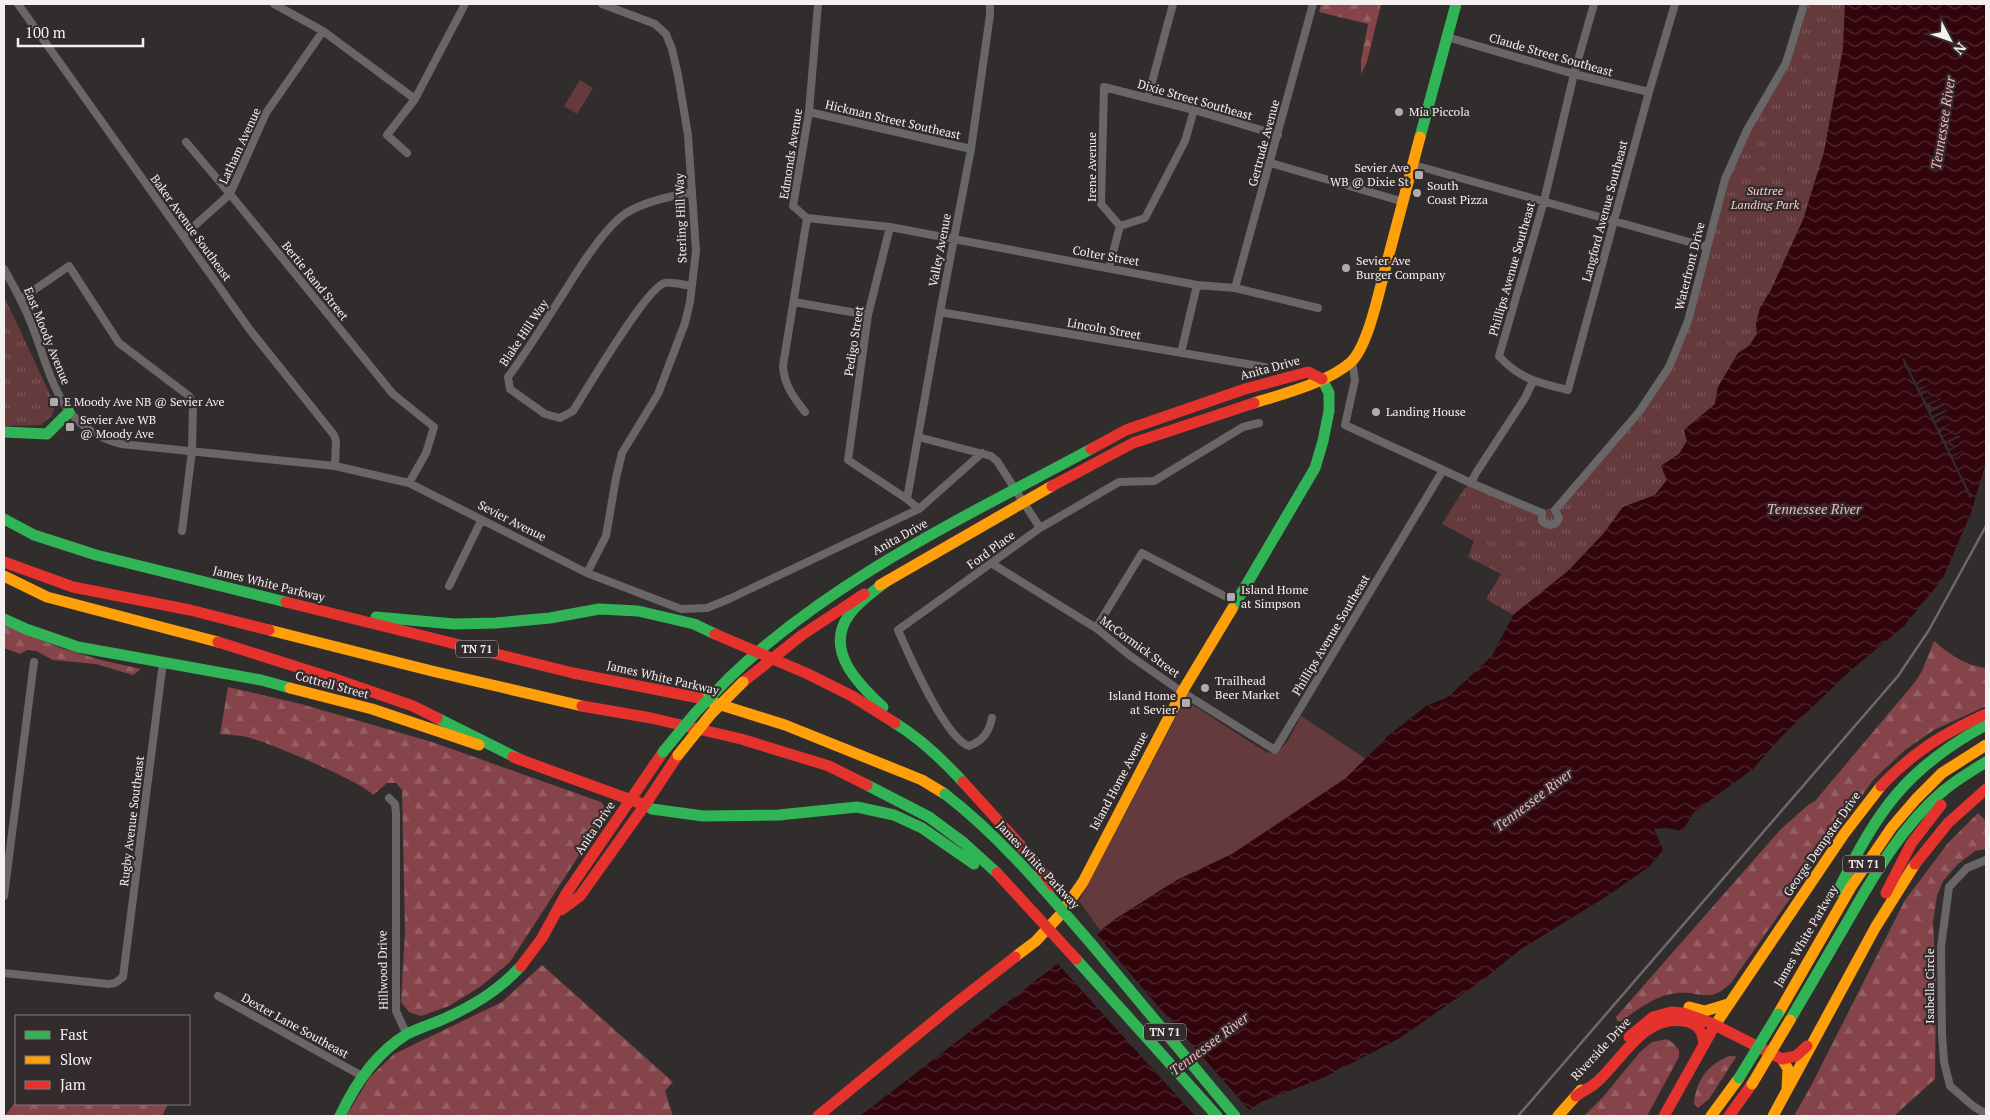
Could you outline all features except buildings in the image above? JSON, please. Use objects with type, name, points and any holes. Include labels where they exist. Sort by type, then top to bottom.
[{"type":"main road","points":[[1322,379],[1352,361],[1360,351],[1365,338],[1404,202],[1456,4]]},
{"type":"main road","name":"Anita Drive","points":[[406,1034],[464,1010],[500,988],[516,972],[532,953],[561,910],[566,894],[663,752],[696,712],[756,652],[828,597],[881,563],[1126,430],[1245,389],[1308,372],[1322,379]]},
{"type":"main road","name":"Anita Drive","points":[[561,910],[580,896],[678,755],[711,714],[770,658],[836,611],[1023,501],[1133,443],[1295,390],[1322,379]]},
{"type":"main road","name":"Island Home Avenue","points":[[818,1116],[951,1007],[1023,952],[1050,928],[1083,882],[1182,692],[1315,468],[1326,425],[1329,392],[1322,379]]},
{"type":"main road","points":[[4,432],[47,434],[69,412]]},
{"type":"main road","name":"James White Parkway","points":[[4,519],[34,534],[96,556],[574,673],[688,695],[785,725],[922,780],[945,794],[972,816],[1010,853],[1094,948],[1236,1116]]},
{"type":"main road","name":"TN 71","points":[[4,562],[73,587],[190,610],[572,704],[651,718],[741,740],[829,766],[929,818],[964,843],[997,873],[1216,1116]]},
{"type":"main road","points":[[4,576],[47,597],[225,644],[335,678],[404,703],[519,759]]},
{"type":"main road","points":[[887,581],[848,616],[840,634],[842,654],[852,676],[866,691],[939,756],[1030,857],[1070,910],[1094,948]]},
{"type":"main road","points":[[325,612],[454,624],[496,623],[550,618],[599,609],[638,611],[694,624],[808,674],[844,692],[912,733]]},
{"type":"main road","name":"Cottrell Street","points":[[4,619],[26,630],[78,647],[261,680],[372,710],[519,759],[645,805],[652,810],[704,816],[779,815],[857,807],[894,815],[942,840],[973,863],[997,873]]},
{"type":"main road","name":"George Dempster Drive","points":[[1664,1116],[1728,1004],[1880,785],[1906,760],[1934,739],[1986,714]]},
{"type":"main road","points":[[1792,990],[1859,846],[1893,796],[1921,766],[1966,735],[1986,725]]},
{"type":"main road","name":"James White Parkway","points":[[1711,1116],[1739,1078],[1778,1014],[1871,853],[1898,817],[1943,772],[1986,744]]},
{"type":"main road","name":"TN 71","points":[[1729,1116],[1752,1084],[1863,893],[1888,854],[1914,820],[1934,800],[1960,778],[1986,762]]},
{"type":"main road","points":[[1862,952],[1890,885],[1911,844],[1940,806],[1986,767]]},
{"type":"main road","points":[[1773,1116],[1786,1096],[1894,894],[1939,831],[1970,800],[1986,789]]},
{"type":"main road","name":"Riverside Drive","points":[[1558,1116],[1640,1026],[1656,1016],[1688,1007],[1701,1011],[1711,1011],[1728,1004]]},
{"type":"main road","points":[[1672,1012],[1692,1015],[1782,1059],[1793,1058],[1802,1053],[1818,1033]]},
{"type":"main road","points":[[1576,1096],[1597,1082],[1637,1039],[1650,1027],[1660,1022],[1677,1019],[1693,1023],[1701,1030],[1704,1045]]},
{"type":"main road","points":[[340,1116],[362,1076],[376,1060],[406,1034]]},
{"type":"main road","points":[[1782,1059],[1788,1069],[1789,1082],[1786,1096]]},
{"type":"street","name":"Baker Avenue Southeast","points":[[18,4],[250,330],[334,435],[336,441],[335,466]]},
{"type":"street","points":[[274,4],[323,31],[414,99]]},
{"type":"street","points":[[407,153],[387,134],[414,99],[465,4]]},
{"type":"street","name":"Sterling Hill Way","points":[[587,573],[606,536],[622,453],[658,394],[685,323],[690,302],[696,251],[688,135],[672,49],[666,34],[655,24],[602,4]]},
{"type":"street","name":"Edmonds Avenue","points":[[807,218],[793,206],[809,112],[818,4]]},
{"type":"street","name":"Valley Avenue","points":[[907,499],[971,149],[990,4]]},
{"type":"street","points":[[1148,97],[1173,4]]},
{"type":"street","name":"Gertrude Avenue","points":[[1235,288],[1271,163],[1313,4]]},
{"type":"street","name":"Phillips Avenue Southeast","points":[[1533,381],[1509,368],[1499,356],[1544,201],[1574,74],[1594,4]]},
{"type":"street","name":"Langford Avenue Southeast","points":[[1533,381],[1568,390],[1649,92],[1675,4]]},
{"type":"street","name":"Waterfront Drive","points":[[1472,483],[1542,512],[1542,520],[1546,524],[1552,525],[1556,523],[1559,518],[1556,510],[1628,426],[1661,382],[1676,352],[1688,321],[1720,194],[1732,162],[1752,120],[1786,63],[1804,4]]},
{"type":"street","name":"Latham Avenue","points":[[183,236],[230,194],[266,113],[323,31]]},
{"type":"street","name":"Claude Street Southeast","points":[[1447,37],[1574,74],[1649,92]]},
{"type":"street","name":"Dixie Street Southeast","points":[[1104,87],[1148,97],[1278,135]]},
{"type":"street","name":"Irene Avenue","points":[[1104,87],[1101,204],[1120,226]]},
{"type":"street","points":[[1109,268],[1120,226],[1145,218],[1185,140],[1194,110]]},
{"type":"street","name":"Hickman Street Southeast","points":[[809,112],[971,149]]},
{"type":"street","name":"Bertie Rand Street","points":[[186,142],[393,394],[434,427],[426,453],[409,483]]},
{"type":"street","points":[[1271,163],[1404,202]]},
{"type":"street","points":[[1414,165],[1706,247]]},
{"type":"street","name":"Blake Hill Way","points":[[692,192],[654,201],[626,214],[605,234],[586,257],[525,354],[508,377],[510,389],[545,414],[560,418],[574,411],[642,303],[664,283],[692,286]]},
{"type":"street","points":[[805,412],[794,399],[784,378],[783,366],[807,218]]},
{"type":"street","name":"Colter Street","points":[[807,218],[890,227],[1198,285],[1235,288],[1318,308]]},
{"type":"street","name":"Pedigo Street","points":[[890,227],[868,314],[848,460],[907,499]]},
{"type":"street","points":[[21,299],[69,266],[119,343],[189,396],[193,403],[192,451],[182,531]]},
{"type":"street","name":"East Moody Avenue","points":[[4,269],[21,299],[57,391],[69,412]]},
{"type":"street","points":[[1181,353],[1198,285]]},
{"type":"street","points":[[794,302],[868,314]]},
{"type":"street","name":"Lincoln Street","points":[[940,312],[1265,367]]},
{"type":"street","points":[[1352,361],[1355,380],[1345,425],[1472,483],[1476,473],[1525,398],[1533,381]]},
{"type":"street","name":"Sevier Avenue","points":[[69,412],[88,430],[110,441],[121,444],[335,466],[409,483],[587,573],[681,610],[707,608],[845,546],[919,510],[982,453]]},
{"type":"street","name":"Ford Place","points":[[992,718],[989,731],[976,743],[969,746],[957,738],[920,678],[898,630],[1040,528],[1119,482],[1154,481],[1243,427],[1259,424]]},
{"type":"street","points":[[918,437],[982,453],[997,461],[1040,528]]},
{"type":"street","name":"Phillips Avenue Southeast","points":[[1275,750],[1443,470]]},
{"type":"street","points":[[907,499],[919,510]]},
{"type":"street","points":[[1542,512],[1547,508],[1556,510]]},
{"type":"street","points":[[449,586],[481,521]]},
{"type":"street","points":[[1096,628],[1142,553],[1236,602]]},
{"type":"street","name":"McCormick Street","points":[[991,563],[1096,628],[1129,655],[1182,692],[1275,750]]},
{"type":"street","points":[[4,896],[34,662]]},
{"type":"street","name":"Rugby Avenue Southeast","points":[[4,972],[108,984],[115,983],[123,977],[163,662]]},
{"type":"street","name":"Hillwood Drive","points":[[389,798],[395,804],[396,813],[396,1011],[406,1034]]},
{"type":"street","name":"Isabella Circle","points":[[1986,860],[1967,868],[1949,887],[1941,947],[1942,1034],[1944,1062],[1950,1086],[1973,1106],[1986,1114]]},
{"type":"street","name":"Dexter Lane Southeast","points":[[218,996],[362,1076]]},
{"type":"green space","points":[[1321,4],[1381,4],[1367,62],[1361,74],[1361,60],[1368,24],[1319,12]]},
{"type":"green space","name":"Suttree Landing Park","points":[[1804,4],[1845,4],[1843,49],[1824,152],[1803,220],[1771,290],[1760,308],[1756,323],[1757,334],[1749,346],[1738,353],[1718,387],[1715,404],[1684,430],[1687,441],[1679,454],[1661,466],[1667,480],[1655,495],[1623,507],[1604,533],[1568,571],[1513,615],[1486,599],[1501,574],[1468,557],[1474,541],[1442,524],[1464,489],[1471,483],[1542,512],[1553,508],[1639,412],[1682,338],[1725,179],[1779,76]]},
{"type":"green space","points":[[580,80],[593,88],[577,114],[564,106]]},
{"type":"green space","points":[[4,296],[55,405],[52,416],[41,425],[4,426]]},
{"type":"green space","points":[[4,625],[61,648],[141,669],[133,675],[96,664],[53,660],[36,651],[27,650],[20,654],[4,648]]},
{"type":"green space","points":[[1934,641],[1958,659],[1986,668],[1986,706],[1934,730],[1905,750],[1873,780],[1731,983],[1711,995],[1669,994],[1648,1003],[1622,1021],[1618,1021],[1616,1017],[1780,830],[1815,801],[1915,682],[1922,671]]},
{"type":"green space","points":[[228,687],[301,704],[432,742],[601,802],[607,810],[510,962],[480,987],[449,1006],[421,1016],[409,1012],[401,1002],[405,932],[402,790],[396,783],[387,783],[373,795],[366,789],[334,772],[274,746],[247,737],[220,734]]},
{"type":"green space","points":[[1185,700],[1266,752],[1276,754],[1287,742],[1301,716],[1366,759],[1346,778],[1299,811],[1232,854],[1177,880],[1100,930],[1079,901]]},
{"type":"green space","points":[[1978,813],[1986,821],[1986,849],[1975,851],[1958,864],[1943,881],[1937,896],[1933,922],[1936,981],[1935,1079],[1894,1116],[1794,1116],[1905,900],[1948,843]]},
{"type":"green space","points":[[542,965],[673,1082],[665,1091],[673,1116],[346,1116],[370,1077],[394,1054],[502,1002]]},
{"type":"green space","points":[[1667,1039],[1679,1050],[1679,1057],[1647,1116],[1584,1116],[1603,1097],[1640,1052],[1652,1042]]},
{"type":"green space","points":[[1729,1056],[1736,1057],[1709,1099],[1698,1108],[1694,1104],[1700,1081],[1709,1069]]},
{"type":"green space","points":[[15,1102],[15,1105],[168,1105],[162,1116],[5,1116]]},
{"type":"water","name":"Tennessee River","points":[[1845,4],[1986,4],[1986,462],[1971,513],[1943,578],[1905,625],[1850,671],[1781,737],[1753,769],[1693,813],[1683,831],[1667,828],[1654,829],[1663,850],[1649,867],[1604,898],[1521,949],[1484,979],[1400,1038],[1325,1077],[1261,1102],[1240,1116],[860,1116],[1117,918],[1177,880],[1232,854],[1346,778],[1389,735],[1426,706],[1448,697],[1492,656],[1513,615],[1568,571],[1604,533],[1623,507],[1655,495],[1667,480],[1661,466],[1679,454],[1687,441],[1684,430],[1715,404],[1718,387],[1738,353],[1749,346],[1757,334],[1756,324],[1760,308],[1771,290],[1803,220],[1824,152],[1843,49]]},
{"type":"pier","points":[[1904,358],[1916,383],[1928,379],[1917,384],[1919,388],[1930,384],[1920,390],[1921,393],[1933,389],[1922,395],[1924,399],[1938,392],[1925,400],[1927,404],[1941,398],[1929,405],[1931,409],[1944,403],[1944,405],[1931,412],[1932,416],[1947,409],[1947,411],[1934,418],[1935,422],[1950,415],[1936,423],[1938,429],[1954,422],[1940,430],[1942,436],[1957,429],[1943,437],[1945,442],[1959,435],[1960,437],[1946,444],[1949,449],[1963,443],[1949,451],[1952,455],[1965,450],[1952,457],[1972,497],[1970,498],[1902,359]]},
{"type":"pier","points":[[1095,932],[1251,1112],[1244,1116],[1195,1116],[1056,962]]},
{"type":"railway","points":[[1518,1116],[1898,676],[1929,630],[1986,526]]},
{"type":"traffic: fast","points":[[1420,137],[1456,4]]},
{"type":"traffic: fast","points":[[1232,609],[1315,468],[1329,411],[1329,393],[1322,379]]},
{"type":"traffic: fast","points":[[4,432],[47,434],[69,412]]},
{"type":"traffic: fast","points":[[729,678],[769,642],[856,580],[949,525],[1091,449]]},
{"type":"traffic: fast","points":[[4,519],[34,535],[96,555],[286,602]]},
{"type":"traffic: fast","points":[[883,707],[864,688],[847,666],[840,641],[842,628],[849,615],[862,601],[887,581]]},
{"type":"traffic: fast","points":[[376,617],[454,624],[496,623],[550,618],[599,609],[638,611],[694,624],[715,634]]},
{"type":"traffic: fast","points":[[4,619],[26,629],[78,647],[261,680],[290,688]]},
{"type":"traffic: fast","points":[[663,752],[696,712],[729,678]]},
{"type":"traffic: fast","points":[[437,718],[519,759]]},
{"type":"traffic: fast","points":[[895,723],[931,750],[963,782]]},
{"type":"traffic: fast","points":[[1838,891],[1866,837],[1897,794],[1914,775],[1935,758],[1958,741],[1986,725]]},
{"type":"traffic: fast","points":[[1790,1020],[1866,889],[1900,837],[1942,792],[1986,762]]},
{"type":"traffic: fast","points":[[867,785],[929,817],[964,843],[997,873]]},
{"type":"traffic: fast","points":[[945,794],[1005,848],[1094,947]]},
{"type":"traffic: fast","points":[[645,805],[652,809],[703,816],[779,815],[857,807],[894,815],[922,828],[974,864]]},
{"type":"traffic: fast","points":[[1094,947],[1235,1116]]},
{"type":"traffic: fast","points":[[1076,959],[1217,1116]]},
{"type":"traffic: fast","points":[[340,1116],[352,1092],[386,1050],[407,1034],[473,1004],[503,984],[521,966]]},
{"type":"traffic: fast","points":[[1739,1078],[1778,1014]]},
{"type":"traffic: slow","points":[[1254,403],[1305,387],[1331,376],[1351,362],[1357,354],[1373,315],[1420,137]]},
{"type":"traffic: slow","points":[[880,585],[1052,486]]},
{"type":"traffic: slow","points":[[4,576],[47,597],[218,642]]},
{"type":"traffic: slow","points":[[1015,957],[1036,941],[1060,915],[1083,882],[1182,692],[1232,609]]},
{"type":"traffic: slow","points":[[269,630],[582,706]]},
{"type":"traffic: slow","points":[[678,755],[711,714],[743,682]]},
{"type":"traffic: slow","points":[[290,688],[372,709],[479,745]]},
{"type":"traffic: slow","points":[[699,698],[785,725],[922,780],[945,794]]},
{"type":"traffic: slow","points":[[1778,1014],[1851,887],[1892,827],[1942,773],[1986,745]]},
{"type":"traffic: slow","points":[[1715,1025],[1844,834],[1881,786]]},
{"type":"traffic: slow","points":[[1773,1116],[1875,928],[1915,864]]},
{"type":"traffic: slow","points":[[1689,1007],[1705,1011],[1728,1004]]},
{"type":"traffic: slow","points":[[1752,1084],[1790,1020]]},
{"type":"traffic: slow","points":[[1782,1059],[1788,1069],[1787,1089]]},
{"type":"traffic: slow","points":[[1711,1116],[1739,1078]]},
{"type":"traffic: slow","points":[[1558,1116],[1581,1090]]},
{"type":"traffic: jam","points":[[1091,449],[1126,430],[1245,389],[1308,372],[1322,379]]},
{"type":"traffic: jam","points":[[1052,486],[1133,443],[1254,403]]},
{"type":"traffic: jam","points":[[4,562],[73,587],[190,610],[269,630]]},
{"type":"traffic: jam","points":[[743,682],[802,635],[864,594]]},
{"type":"traffic: jam","points":[[286,602],[573,673],[699,698]]},
{"type":"traffic: jam","points":[[715,634],[808,674],[852,696],[895,723]]},
{"type":"traffic: jam","points":[[218,642],[413,706],[437,718]]},
{"type":"traffic: jam","points":[[582,706],[651,718],[741,739],[829,766],[867,785]]},
{"type":"traffic: jam","points":[[1881,786],[1905,763],[1930,744],[1956,728],[1986,714]]},
{"type":"traffic: jam","points":[[521,966],[542,938],[566,894],[663,752]]},
{"type":"traffic: jam","points":[[561,910],[580,896],[678,755]]},
{"type":"traffic: jam","points":[[513,757],[645,805]]},
{"type":"traffic: jam","points":[[963,782],[1031,857],[1053,886]]},
{"type":"traffic: jam","points":[[1915,864],[1948,823],[1986,789]]},
{"type":"traffic: jam","points":[[1886,893],[1911,844],[1941,805]]},
{"type":"traffic: jam","points":[[997,873],[1076,959]]},
{"type":"traffic: jam","points":[[818,1116],[1015,957]]},
{"type":"traffic: jam","points":[[1629,1037],[1653,1017],[1671,1012],[1683,1013],[1711,1023],[1782,1059],[1796,1056],[1807,1046]]},
{"type":"traffic: jam","points":[[1576,1096],[1596,1083],[1636,1040],[1657,1024],[1670,1021],[1689,1022],[1699,1028],[1704,1045]]},
{"type":"traffic: jam","points":[[1664,1116],[1715,1025]]},
{"type":"traffic: jam","points":[[1729,1116],[1752,1084]]},
{"type":"place","name":"Mia Piccola","points":[[1399,112]]},
{"type":"place","name":"Sevier Ave WB @ Dixie St","points":[[1419,175]]},
{"type":"place","name":"South Coast Pizza","points":[[1417,193]]},
{"type":"place","name":"Sevier Ave Burger Company","points":[[1346,268]]},
{"type":"place","name":"E Moody Ave NB @ Sevier Ave","points":[[54,402]]},
{"type":"place","name":"Landing House","points":[[1376,412]]},
{"type":"place","name":"Sevier Ave WB @ Moody Ave","points":[[70,427]]},
{"type":"place","name":"Island Home at Simpson","points":[[1231,597]]},
{"type":"place","name":"Trailhead Beer Market","points":[[1205,688]]},
{"type":"place","name":"Island Home at Sevier","points":[[1186,703]]}]
